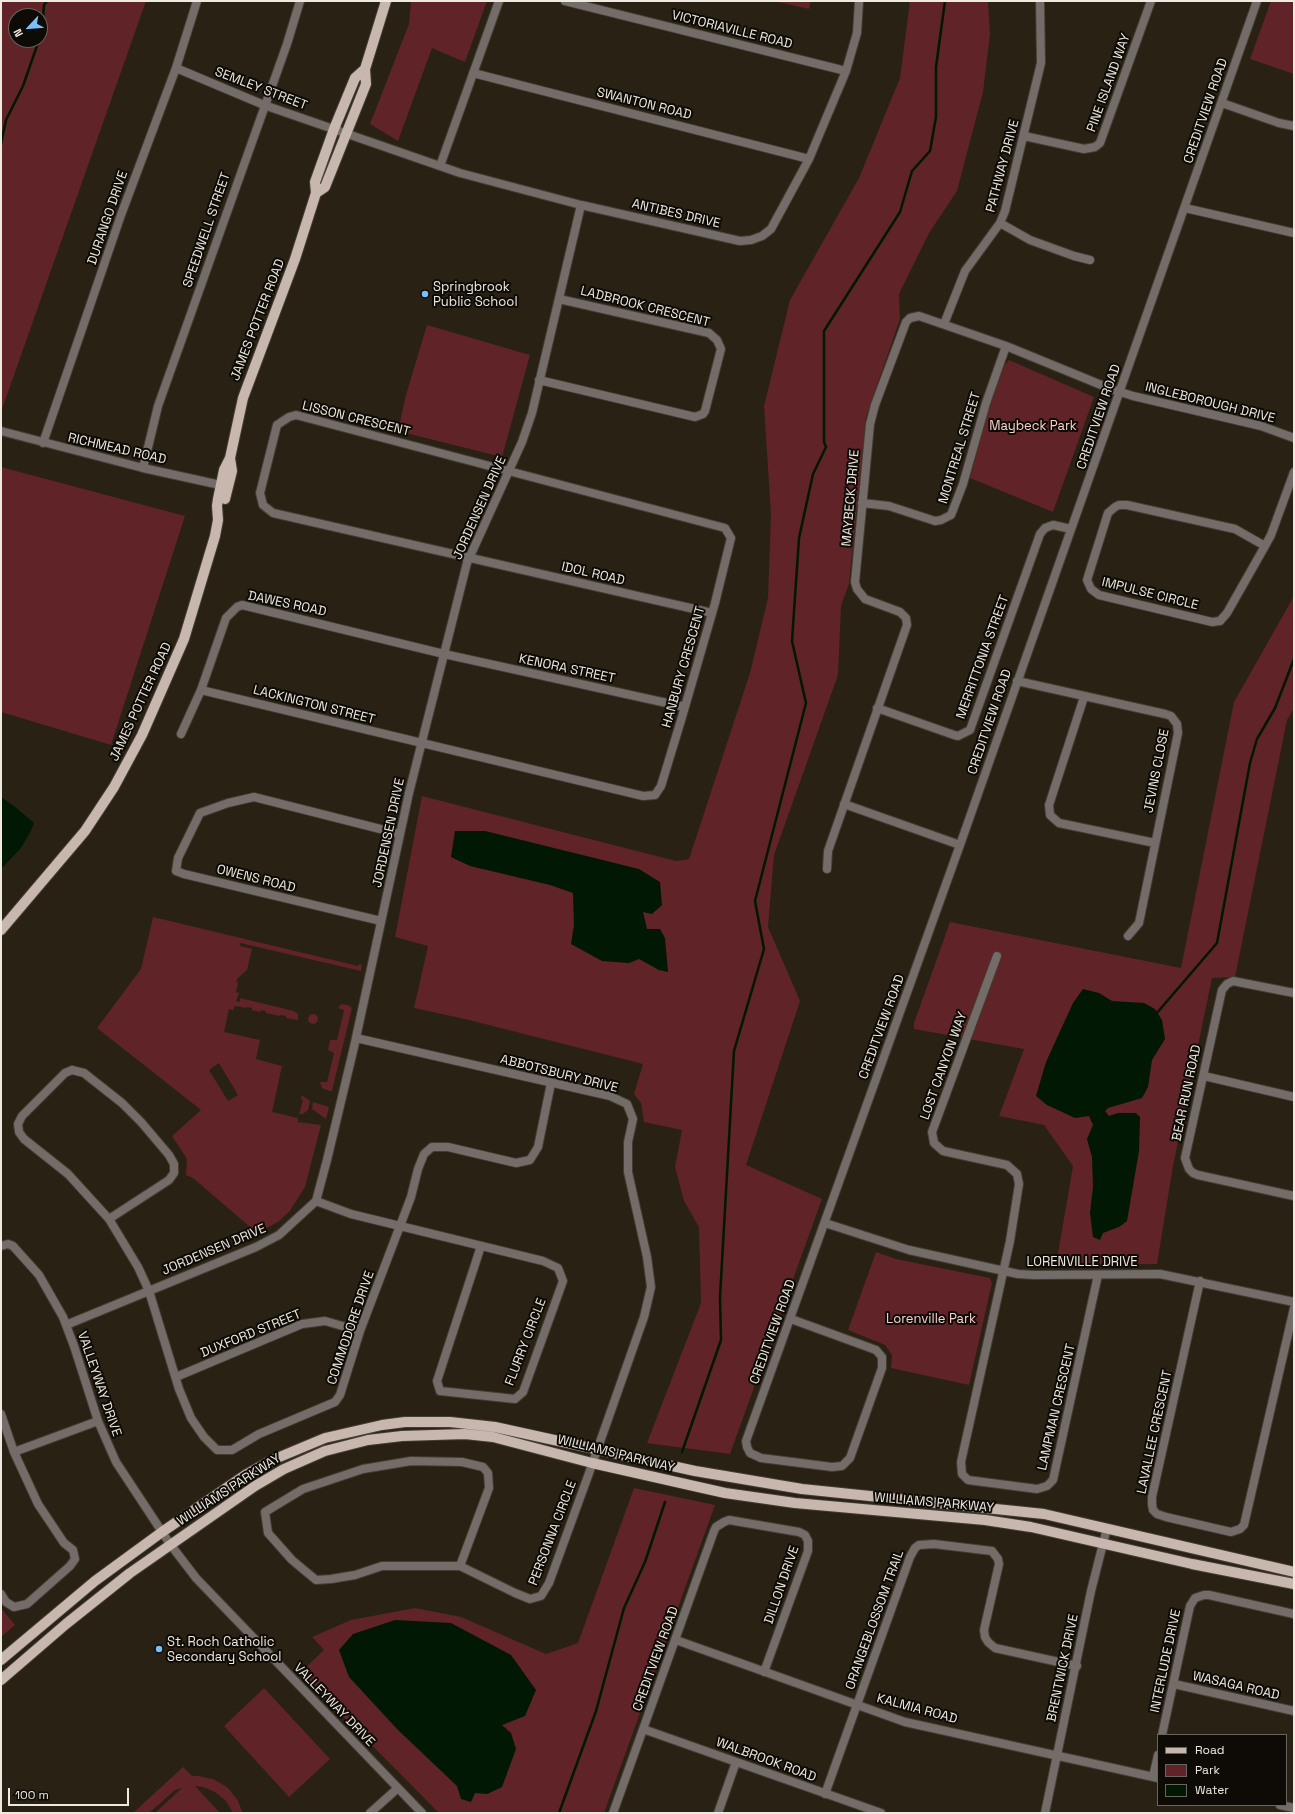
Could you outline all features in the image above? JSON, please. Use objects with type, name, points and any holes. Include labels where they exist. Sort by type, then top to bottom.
[{"type":"main road","name":"JAMES POTTER ROAD","points":[[1,930],[85,831],[114,787],[142,735],[184,639],[215,536],[218,520],[217,506],[225,486],[224,470],[230,458],[243,398],[295,259],[316,194],[325,187],[339,131],[366,84],[365,69],[386,1]]},
{"type":"main road","name":"WILLIAMS PARKWAY","points":[[1,1660],[94,1581],[247,1474],[270,1461],[325,1438],[382,1425],[405,1422],[472,1424],[495,1427],[695,1471],[795,1488],[1044,1514],[1294,1572]]},
{"type":"main road","name":"WILLIAMS PARKWAY","points":[[1,1680],[112,1587],[170,1544],[255,1486],[284,1469],[325,1452],[368,1440],[402,1436],[465,1434],[493,1437],[592,1463],[725,1493],[795,1503],[985,1520],[1031,1526],[1294,1584]]},
{"type":"street","name":"DURANGO DRIVE","points":[[44,443],[121,216],[176,68],[197,1]]},
{"type":"street","name":"SPEEDWELL STREET","points":[[143,468],[158,406],[300,1]]},
{"type":"street","points":[[440,166],[499,1]]},
{"type":"street","name":"VICTORIAVILLE ROAD","points":[[565,1],[846,71]]},
{"type":"street","name":"ANTIBES DRIVE","points":[[339,131],[460,173],[581,205],[740,241],[751,240],[762,236],[771,229],[809,159],[846,71],[857,33],[859,1]]},
{"type":"street","name":"PATHWAY DRIVE","points":[[944,324],[965,271],[1000,223],[1010,197],[1041,62],[1040,1]]},
{"type":"street","name":"PINE ISLAND WAY","points":[[1024,136],[1084,149],[1095,147],[1100,143],[1151,1]]},
{"type":"street","name":"CREDITVIEW ROAD","points":[[791,1319],[876,1350],[882,1357],[882,1368],[850,1458],[842,1466],[832,1467],[761,1458],[753,1455],[748,1450],[746,1441],[960,846],[1257,1]]},
{"type":"street","name":"SEMLEY STREET","points":[[176,68],[264,105],[339,131]]},
{"type":"street","name":"SWANTON ROAD","points":[[472,73],[809,159]]},
{"type":"street","points":[[1222,103],[1279,123],[1294,126]]},
{"type":"street","name":"JORDENSEN DRIVE","points":[[66,1325],[256,1247],[279,1235],[316,1201],[356,1038],[421,744],[468,559],[509,472],[522,442],[532,413],[581,205]]},
{"type":"street","points":[[1185,208],[1294,233]]},
{"type":"street","points":[[1000,223],[1030,240],[1074,256],[1090,260]]},
{"type":"street","name":"LADBROOK CRESCENT","points":[[540,380],[695,417],[705,411],[721,349],[717,340],[709,333],[559,298]]},
{"type":"street","name":"MAYBECK DRIVE","points":[[827,869],[828,850],[907,621],[905,615],[900,612],[865,599],[857,590],[855,582],[870,424],[903,326],[910,318],[919,316],[1006,346],[1120,392]]},
{"type":"street","name":"MONTREAL STREET","points":[[862,503],[889,506],[935,521],[951,515],[963,484],[986,403],[1006,346]]},
{"type":"street","name":"INGLEBOROUGH DRIVE","points":[[1120,392],[1261,426],[1294,438]]},
{"type":"street","name":"LISSON CRESCENT","points":[[468,559],[273,513],[267,510],[263,505],[260,493],[277,425],[289,416],[296,415],[509,472]]},
{"type":"street","name":"RICHMEAD ROAD","points":[[1,431],[143,468],[225,486]]},
{"type":"street","name":"HANBURY CRESCENT","points":[[421,744],[650,797],[655,795],[661,786],[712,613],[730,538],[725,528],[509,472]]},
{"type":"street","name":"IMPULSE CIRCLE","points":[[1264,546],[1235,529],[1128,505],[1119,505],[1108,513],[1087,580],[1091,589],[1099,595],[1216,622],[1220,621],[1227,613],[1274,528],[1294,472]]},
{"type":"street","name":"MERRITTONIA STREET","points":[[878,708],[958,736],[970,730],[1040,534],[1045,528],[1053,525],[1071,529]]},
{"type":"street","name":"IDOL ROAD","points":[[468,559],[712,613]]},
{"type":"street","name":"DAWES ROAD","points":[[181,734],[201,690],[226,618],[237,607],[242,606],[444,654]]},
{"type":"street","name":"KENORA STREET","points":[[444,654],[685,707]]},
{"type":"street","name":"JEVINS CLOSE","points":[[1017,681],[1166,714],[1171,716],[1178,724],[1178,733],[1139,923],[1128,936]]},
{"type":"street","name":"LACKINGTON STREET","points":[[201,690],[421,744]]},
{"type":"street","points":[[1084,696],[1050,805],[1050,815],[1059,823],[1155,843]]},
{"type":"street","name":"OWENS ROAD","points":[[381,921],[176,871],[178,858],[200,813],[254,797],[400,834]]},
{"type":"street","points":[[844,804],[960,846]]},
{"type":"street","name":"LOST CANYON WAY","points":[[997,956],[934,1125],[932,1138],[937,1147],[943,1151],[1007,1165],[1017,1174],[1019,1184],[1015,1215],[1004,1271]]},
{"type":"street","name":"BEAR RUN ROAD","points":[[1294,992],[1233,981],[1227,984],[1222,990],[1186,1158],[1189,1169],[1192,1173],[1294,1196]]},
{"type":"street","name":"ABBOTSBURY DRIVE","points":[[356,1038],[610,1096],[627,1104],[633,1119],[628,1142],[628,1172],[647,1258],[651,1287],[644,1317],[592,1463]]},
{"type":"street","name":"COMMODORE DRIVE","points":[[109,1219],[169,1180],[174,1173],[174,1164],[172,1157],[122,1103],[84,1073],[77,1070],[72,1070],[65,1073],[22,1116],[18,1124],[19,1132],[24,1139],[68,1174],[109,1219],[138,1266],[149,1291],[183,1402],[191,1418],[204,1437],[217,1450],[232,1450],[259,1434],[335,1402],[340,1395],[360,1331],[411,1197],[418,1169],[424,1154],[432,1147],[448,1147],[516,1163],[530,1160],[538,1147],[551,1083]]},
{"type":"street","points":[[1204,1076],[1294,1096]]},
{"type":"street","name":"FLURRY CIRCLE","points":[[316,1201],[351,1214],[543,1261],[558,1268],[563,1281],[522,1392],[515,1399],[440,1391],[437,1381],[481,1246]]},
{"type":"street","name":"LORENVILLE DRIVE","points":[[825,1223],[909,1250],[1004,1271],[1034,1275],[1160,1274],[1200,1281],[1294,1302]]},
{"type":"street","name":"VALLEYWAY DRIVE","points":[[1,1246],[8,1244],[13,1246],[39,1275],[66,1325],[98,1421],[116,1462],[170,1544],[196,1578],[422,1813]]},
{"type":"street","name":"LAMPMAN CRESCENT","points":[[1004,1271],[963,1454],[962,1474],[968,1480],[1037,1489],[1047,1486],[1054,1476],[1098,1275]]},
{"type":"street","name":"LAVALLEE CRESCENT","points":[[1200,1281],[1152,1498],[1154,1510],[1157,1514],[1166,1517],[1231,1532],[1240,1529],[1244,1525],[1294,1308]]},
{"type":"street","name":"DUXFORD STREET","points":[[176,1377],[302,1324],[325,1321],[360,1331]]},
{"type":"street","points":[[1,1414],[14,1452],[38,1504],[64,1543],[73,1550],[75,1559],[70,1566],[27,1604],[14,1607],[6,1602],[1,1594]]},
{"type":"street","points":[[14,1452],[98,1421]]},
{"type":"street","name":"PERSONNA CIRCLE","points":[[460,1566],[489,1488],[488,1473],[483,1467],[462,1462],[411,1461],[363,1469],[303,1489],[265,1512],[268,1534],[292,1560],[316,1580],[331,1579],[355,1574],[382,1566],[460,1566],[515,1593],[530,1598],[541,1596],[549,1583],[592,1463]]},
{"type":"street","name":"CREDITVIEW ROAD","points":[[613,1813],[714,1531],[720,1524],[728,1520]]},
{"type":"street","name":"DILLON DRIVE","points":[[728,1520],[799,1532],[805,1535],[808,1541],[808,1551],[764,1672]]},
{"type":"street","name":"BRENTWICK DRIVE","points":[[1045,1813],[1091,1591],[1107,1528]]},
{"type":"street","name":"ORANGEBLOSSOM TRAIL","points":[[857,1704],[912,1552],[919,1545],[925,1544],[987,1549],[992,1551],[998,1559],[998,1570],[984,1630],[985,1637],[990,1645],[995,1648],[1076,1666]]},
{"type":"street","name":"INTERLUDE DRIVE","points":[[1162,1734],[1190,1606],[1195,1598],[1209,1594],[1294,1614]]},
{"type":"street","name":"KALMIA ROAD","points":[[676,1640],[905,1722],[1156,1777]]},
{"type":"street","name":"WASAGA ROAD","points":[[1174,1684],[1294,1711]]},
{"type":"street","points":[[825,1794],[857,1704]]},
{"type":"street","name":"WALBROOK ROAD","points":[[643,1729],[881,1813]]},
{"type":"street","points":[[718,1813],[736,1762]]},
{"type":"street","points":[[1156,1777],[1157,1766]]},
{"type":"street","points":[[370,1813],[398,1788]]},
{"type":"street","points":[[1283,1808],[1294,1808]]},
{"type":"green space","points":[[1,1],[146,1],[1,412]]},
{"type":"green space","points":[[411,1],[487,1],[465,62],[432,48],[398,141],[370,124],[409,24]]},
{"type":"green space","points":[[774,1],[811,1],[809,9]]},
{"type":"green space","points":[[910,1],[988,1],[990,34],[983,92],[957,191],[929,233],[899,294],[900,319],[866,417],[849,584],[841,606],[838,675],[774,855],[768,927],[800,1001],[746,1165],[822,1199],[730,1454],[647,1443],[701,1303],[699,1227],[684,1201],[675,1167],[682,1130],[644,1122],[641,1103],[634,1094],[643,1064],[465,1019],[414,1008],[428,946],[395,937],[422,796],[676,861],[689,859],[750,673],[768,598],[771,514],[764,406],[790,300],[859,178],[900,78]]},
{"type":"green space","points":[[1271,1],[1294,1],[1294,74],[1250,59]]},
{"type":"green space","points":[[427,325],[530,355],[502,457],[398,431],[406,395]]},
{"type":"green space","name":"Maybeck Park","points":[[1009,360],[1094,397],[1053,512],[970,478],[988,411],[1004,366]]},
{"type":"green space","points":[[1,467],[185,516],[111,745],[1,712]]},
{"type":"green space","points":[[1294,596],[1294,708],[1287,720],[1235,977],[1212,978],[1173,1166],[1157,1264],[1056,1265],[1073,1166],[1044,1125],[999,1116],[1024,1049],[914,1029],[914,1023],[950,922],[1181,968],[1234,702]]},
{"type":"green space","points":[[153,917],[358,966],[359,964],[362,965],[361,971],[240,943],[240,946],[252,949],[247,970],[236,980],[238,983],[236,992],[239,993],[236,1001],[240,1002],[240,998],[294,1011],[298,1014],[298,1020],[286,1018],[286,1016],[266,1013],[266,1011],[261,1010],[260,1012],[252,1010],[252,1008],[235,1006],[233,1010],[229,1009],[224,1032],[260,1040],[256,1059],[282,1066],[272,1112],[298,1118],[298,1122],[321,1125],[305,1187],[290,1211],[278,1222],[257,1233],[193,1178],[186,1175],[187,1159],[172,1136],[201,1110],[97,1028],[141,969]],"holes":[[[219,1063],[238,1095],[228,1101],[209,1070]]]},
{"type":"green space","points":[[341,1004],[348,1005],[352,1008],[332,1091],[329,1091],[322,1088],[320,1082],[327,1082],[334,1053],[328,1050],[330,1040],[337,1040],[344,1010],[338,1008]]},
{"type":"green space","points":[[311,1014],[315,1014],[317,1015],[317,1023],[311,1024],[308,1021],[308,1017]]},
{"type":"green space","points":[[302,1095],[310,1101],[308,1110],[303,1114],[299,1114],[303,1100],[301,1099]]},
{"type":"green space","points":[[313,1102],[329,1107],[326,1119],[312,1109]]},
{"type":"green space","name":"Lorenville Park","points":[[876,1252],[896,1259],[990,1278],[992,1283],[969,1385],[891,1368],[892,1355],[885,1345],[848,1330]]},
{"type":"green space","points":[[634,1488],[715,1505],[604,1813],[439,1813],[300,1673],[324,1650],[312,1637],[351,1620],[415,1608],[461,1617],[546,1654],[578,1643]]},
{"type":"green space","points":[[1,1608],[15,1625],[1,1637]]},
{"type":"green space","points":[[264,1688],[330,1759],[289,1797],[224,1726]]},
{"type":"green space","points":[[183,1767],[192,1776],[213,1779],[227,1787],[237,1799],[243,1813],[233,1813],[226,1801],[215,1792],[203,1787],[195,1786],[220,1813],[155,1813],[182,1788],[175,1790],[149,1813],[133,1813]]},
{"type":"water","points":[[1,797],[34,823],[30,833],[20,849],[1,869]]},
{"type":"water","points":[[455,831],[485,831],[639,869],[660,882],[662,905],[652,914],[643,912],[647,929],[660,929],[665,938],[668,972],[659,970],[639,959],[629,963],[602,961],[571,944],[574,925],[573,893],[550,885],[470,866],[451,857]]},
{"type":"water","points":[[1083,989],[1099,993],[1112,1001],[1144,1003],[1155,1009],[1162,1020],[1165,1039],[1152,1060],[1148,1087],[1142,1098],[1108,1108],[1105,1111],[1109,1116],[1118,1113],[1136,1113],[1140,1117],[1139,1151],[1127,1221],[1119,1227],[1103,1233],[1100,1240],[1093,1237],[1090,1213],[1093,1187],[1092,1157],[1087,1139],[1093,1125],[1089,1116],[1075,1118],[1047,1105],[1036,1096],[1046,1062],[1073,1003]]},
{"type":"water","points":[[395,1620],[451,1623],[511,1655],[536,1690],[525,1716],[502,1725],[511,1733],[516,1749],[502,1787],[487,1794],[475,1793],[471,1802],[461,1799],[457,1786],[398,1730],[349,1677],[339,1650],[353,1634]]},
{"type":"waterway","points":[[44,8],[47,1]]},
{"type":"waterway","points":[[682,1452],[721,1340],[720,1297],[734,1051],[764,949],[755,901],[806,703],[792,641],[799,538],[813,474],[826,447],[824,442],[824,331],[900,212],[912,171],[930,151],[936,117],[936,67],[945,1]]},
{"type":"waterway","points":[[1,144],[6,120],[23,86],[36,48]]},
{"type":"waterway","points":[[1156,1014],[1217,943],[1250,763],[1257,739],[1275,708],[1294,659]]},
{"type":"waterway","points":[[559,1813],[596,1711],[624,1608],[645,1562],[665,1502]]},
{"type":"place","name":"Springbrook Public School","points":[[425,294]]},
{"type":"place","name":"St. Roch Catholic Secondary School","points":[[159,1649]]}]
